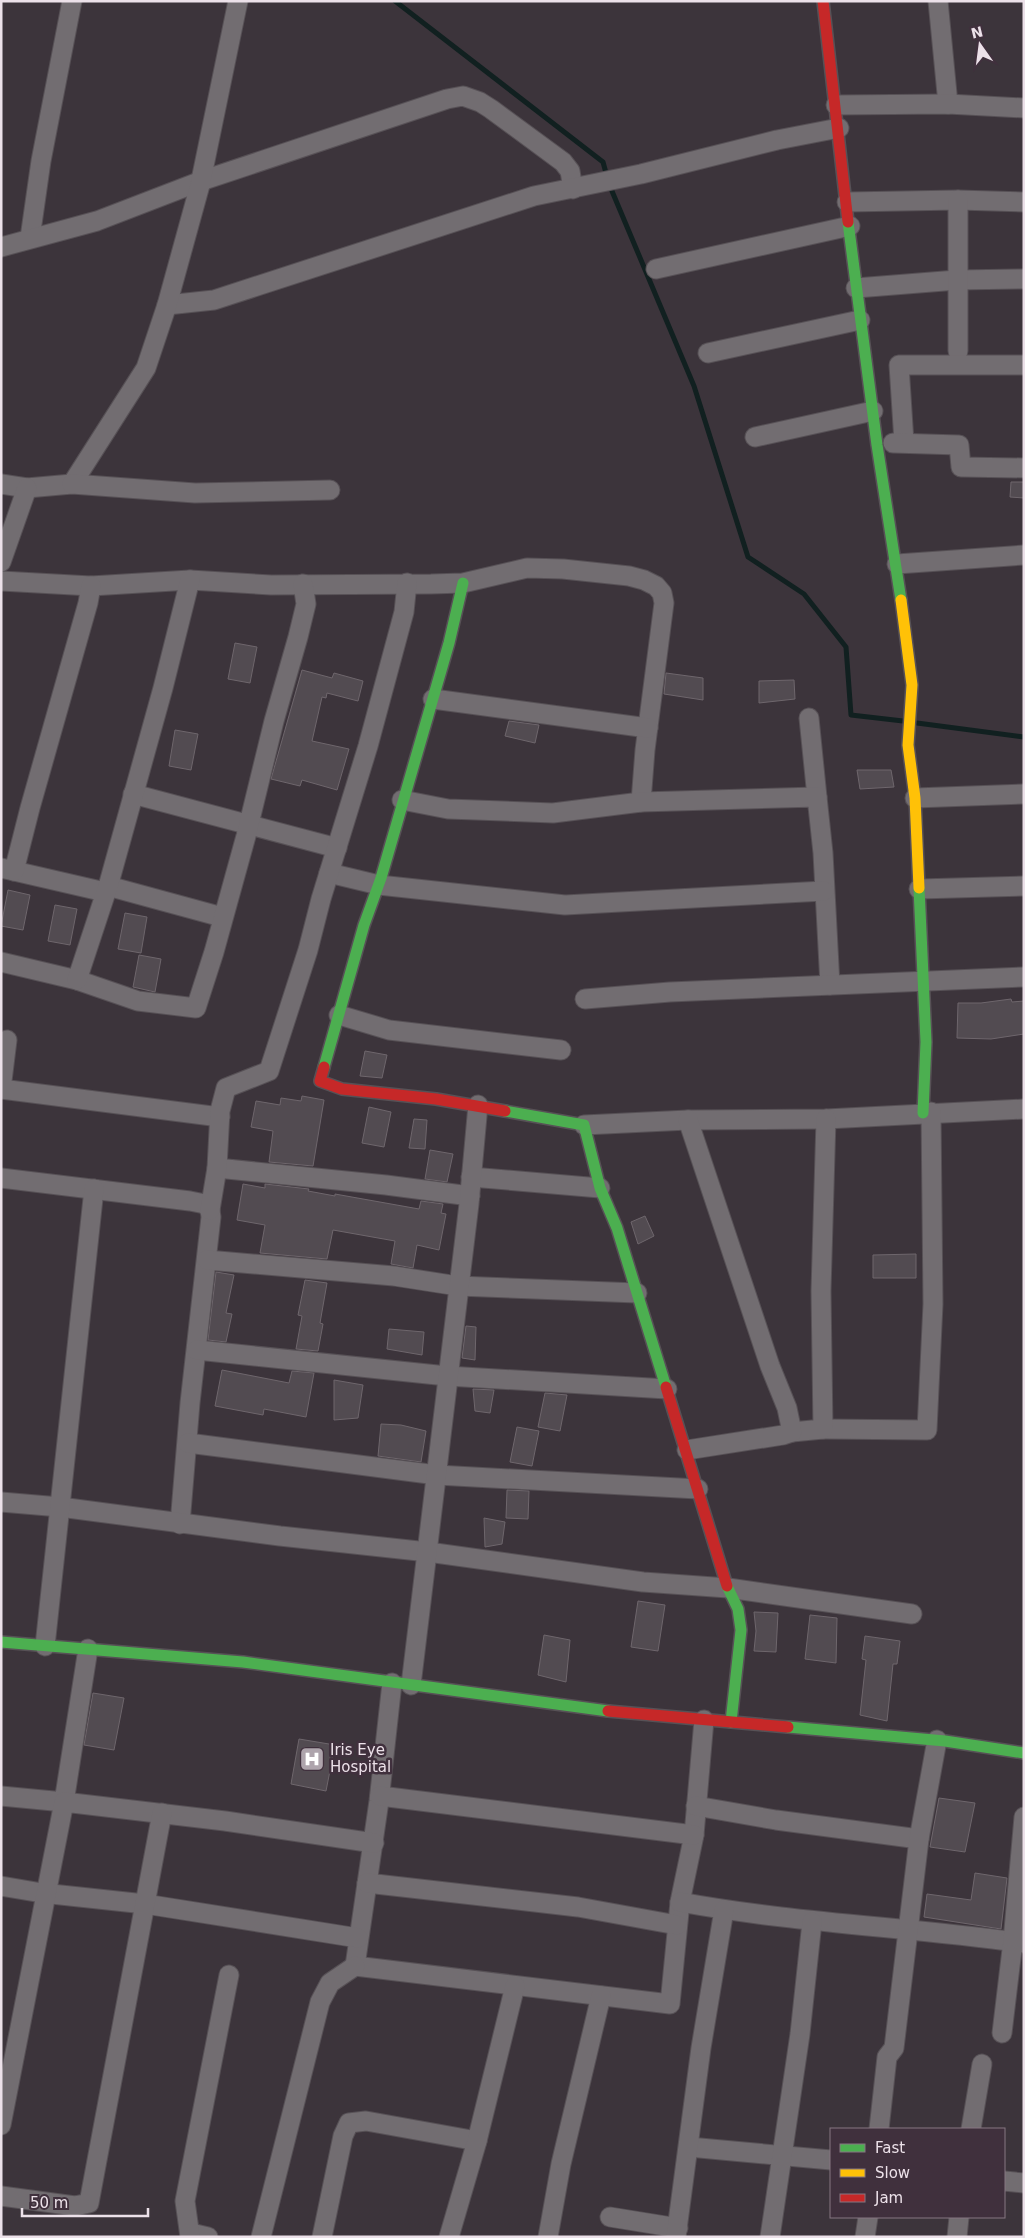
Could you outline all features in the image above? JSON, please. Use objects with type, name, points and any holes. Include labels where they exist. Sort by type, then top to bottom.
[{"type":"street","points":[[30,238],[41,161],[72,1]]},
{"type":"street","points":[[72,484],[146,368],[167,305],[201,181],[238,1]]},
{"type":"street","points":[[687,1450],[792,1432],[823,1429],[927,1430],[933,1304],[926,1042],[915,798],[908,745],[912,685],[897,564],[877,445],[860,320],[848,202],[823,1]]},
{"type":"street","points":[[938,1],[948,104]]},
{"type":"street","points":[[1,247],[97,221],[201,181],[447,99],[463,96],[480,102],[551,152],[570,172],[573,189]]},
{"type":"street","points":[[836,105],[948,104],[1024,108]]},
{"type":"street","points":[[167,305],[214,300],[534,196],[641,174],[778,140],[839,128]]},
{"type":"street","points":[[848,202],[958,200],[1024,202]]},
{"type":"street","points":[[958,200],[958,351]]},
{"type":"street","points":[[656,269],[850,226]]},
{"type":"street","points":[[856,288],[957,280],[1024,279]]},
{"type":"street","points":[[708,353],[860,320]]},
{"type":"street","points":[[904,442],[899,365],[1024,365]]},
{"type":"street","points":[[755,437],[872,411]]},
{"type":"street","points":[[877,445],[904,442],[959,445],[961,467],[1024,468]]},
{"type":"street","points":[[1,484],[27,488],[72,484],[195,493],[330,490]]},
{"type":"street","points":[[1,562],[27,488]]},
{"type":"street","points":[[897,564],[1024,555]]},
{"type":"street","points":[[1,581],[91,586],[190,580],[303,584],[463,583],[528,568],[563,568],[629,576],[656,586],[662,593],[664,603],[648,728],[641,802]]},
{"type":"street","points":[[77,980],[106,889],[164,688],[190,580]]},
{"type":"street","points":[[210,1210],[217,1168],[220,1117],[226,1088],[269,1070],[308,950],[391,661],[404,612],[407,583]]},
{"type":"street","points":[[463,583],[433,699],[379,884],[364,925],[322,1068],[320,1081],[342,1089],[478,1105],[584,1125],[688,1120],[826,1118],[1024,1109]]},
{"type":"street","points":[[1,962],[77,980],[138,1001],[196,1008],[214,952],[306,604],[303,584]]},
{"type":"street","points":[[91,586],[88,603],[30,808],[8,869],[106,889],[222,917]]},
{"type":"street","points":[[433,699],[648,728]]},
{"type":"street","points":[[809,718],[823,853],[830,985]]},
{"type":"street","points":[[133,794],[336,848]]},
{"type":"street","points":[[915,798],[1024,794]]},
{"type":"street","points":[[402,800],[448,809],[553,814],[641,802],[817,797]]},
{"type":"street","points":[[329,872],[379,884],[565,905],[824,891]]},
{"type":"street","points":[[919,889],[1024,886]]},
{"type":"street","points":[[585,998],[1024,977]]},
{"type":"street","points":[[339,1015],[390,1030],[561,1050]]},
{"type":"street","points":[[7,1040],[1,1090],[220,1117]]},
{"type":"street","points":[[410,1685],[428,1552],[447,1376],[470,1196],[478,1105]]},
{"type":"street","points":[[823,1429],[821,1291],[826,1118]]},
{"type":"street","points":[[688,1120],[764,1348],[787,1408],[792,1432]]},
{"type":"street","points":[[584,1125],[600,1188],[617,1228],[728,1588],[738,1608],[741,1630],[731,1722]]},
{"type":"street","points":[[217,1168],[386,1185],[470,1196]]},
{"type":"street","points":[[471,1177],[600,1188]]},
{"type":"street","points":[[1,1178],[205,1204],[210,1210],[212,1217],[206,1260],[180,1524]]},
{"type":"street","points":[[45,1646],[94,1189]]},
{"type":"street","points":[[206,1260],[394,1276],[458,1286],[637,1293]]},
{"type":"street","points":[[197,1350],[447,1376],[667,1389]]},
{"type":"street","points":[[188,1443],[437,1475],[698,1488]]},
{"type":"street","points":[[1,1502],[60,1507],[180,1524],[428,1552],[643,1582],[728,1588],[912,1614]]},
{"type":"street","points":[[1,1642],[243,1662],[582,1709],[937,1740],[1024,1753]]},
{"type":"street","points":[[1,2125],[64,1802],[88,1649]]},
{"type":"street","points":[[355,1966],[374,1842],[392,1683]]},
{"type":"street","points":[[261,2237],[320,2002],[330,1983],[355,1966],[670,2004],[680,1902],[694,1835],[704,1720]]},
{"type":"street","points":[[878,2128],[887,2057],[894,2048],[919,1839],[937,1740]]},
{"type":"street","points":[[1,1796],[162,1813],[374,1842]]},
{"type":"street","points":[[380,1796],[694,1835]]},
{"type":"street","points":[[696,1806],[776,1820],[919,1839]]},
{"type":"street","points":[[1,2196],[75,2206],[89,2203],[162,1813]]},
{"type":"street","points":[[1002,2033],[1018,1942],[1024,1817]]},
{"type":"street","points":[[367,1883],[578,1908],[677,1925]]},
{"type":"street","points":[[1,1886],[46,1894],[145,1904],[358,1938]]},
{"type":"street","points":[[680,1902],[812,1922],[908,1928],[1018,1942]]},
{"type":"street","points":[[610,2217],[677,2232],[700,2048],[724,1910]]},
{"type":"street","points":[[770,2237],[780,2155],[800,2034],[812,1922]]},
{"type":"street","points":[[197,2235],[185,2202],[229,1975]]},
{"type":"street","points":[[449,2237],[477,2140],[515,1986]]},
{"type":"street","points":[[548,2237],[561,2164],[601,1996]]},
{"type":"street","points":[[971,2128],[982,2064]]},
{"type":"street","points":[[322,2237],[343,2136],[349,2123],[366,2121],[477,2140]]},
{"type":"street","points":[[689,2147],[830,2160]]},
{"type":"street","points":[[1005,2181],[1024,2183]]},
{"type":"street","points":[[865,2237],[868,2218]]},
{"type":"street","points":[[957,2237],[959,2218]]},
{"type":"building","points":[[1011,482],[1024,482],[1024,498],[1010,497]]},
{"type":"building","points":[[235,643],[257,647],[250,683],[228,679]]},
{"type":"building","points":[[302,670],[332,678],[334,673],[363,681],[358,701],[327,693],[326,698],[322,697],[312,741],[349,749],[337,790],[302,780],[300,786],[271,779]]},
{"type":"building","points":[[666,673],[703,678],[703,700],[664,694]]},
{"type":"building","points":[[794,680],[795,699],[759,703],[759,681]]},
{"type":"building","points":[[509,721],[539,725],[535,743],[505,736]]},
{"type":"building","points":[[175,730],[198,734],[191,770],[169,766]]},
{"type":"building","points":[[857,770],[891,770],[894,787],[860,789]]},
{"type":"building","points":[[8,890],[30,895],[23,930],[1,926]]},
{"type":"building","points":[[55,905],[77,909],[70,945],[48,941]]},
{"type":"building","points":[[125,913],[147,917],[141,953],[118,949]]},
{"type":"building","points":[[139,955],[161,959],[155,992],[133,987]]},
{"type":"building","points":[[1011,999],[1012,1002],[1024,1001],[1024,1034],[991,1039],[957,1038],[958,1003],[981,1003]]},
{"type":"building","points":[[365,1051],[387,1055],[382,1078],[360,1076]]},
{"type":"building","points":[[302,1096],[324,1100],[313,1166],[269,1162],[273,1131],[251,1127],[256,1101],[280,1105],[281,1098],[301,1101]]},
{"type":"building","points":[[369,1107],[391,1112],[384,1147],[362,1143]]},
{"type":"building","points":[[414,1119],[427,1120],[425,1149],[409,1148]]},
{"type":"building","points":[[430,1150],[453,1154],[447,1182],[425,1179]]},
{"type":"building","points":[[243,1184],[265,1188],[265,1184],[309,1189],[308,1191],[335,1196],[335,1194],[419,1209],[421,1201],[443,1204],[441,1213],[446,1214],[439,1250],[417,1245],[413,1268],[391,1264],[395,1241],[333,1230],[327,1259],[260,1253],[265,1225],[237,1220]]},
{"type":"building","points":[[645,1216],[654,1236],[638,1244],[631,1222]]},
{"type":"building","points":[[916,1254],[916,1278],[873,1278],[873,1255]]},
{"type":"building","points":[[216,1272],[234,1275],[226,1313],[232,1314],[226,1342],[208,1340]]},
{"type":"building","points":[[305,1280],[327,1283],[320,1323],[323,1324],[318,1351],[296,1349],[302,1316],[298,1315]]},
{"type":"building","points":[[466,1326],[476,1327],[475,1360],[462,1358]]},
{"type":"building","points":[[389,1329],[424,1332],[422,1355],[387,1349]]},
{"type":"building","points":[[222,1370],[289,1383],[292,1371],[314,1373],[306,1417],[264,1409],[263,1415],[215,1406]]},
{"type":"building","points":[[334,1380],[363,1385],[358,1418],[334,1420]]},
{"type":"building","points":[[473,1389],[494,1390],[490,1413],[475,1411]]},
{"type":"building","points":[[545,1393],[567,1395],[560,1431],[538,1427]]},
{"type":"building","points":[[381,1424],[401,1425],[426,1431],[421,1462],[378,1456]]},
{"type":"building","points":[[517,1427],[539,1431],[532,1466],[510,1462]]},
{"type":"building","points":[[507,1490],[529,1491],[528,1519],[506,1518]]},
{"type":"building","points":[[484,1518],[505,1522],[502,1544],[485,1547]]},
{"type":"building","points":[[638,1601],[665,1605],[658,1651],[631,1647]]},
{"type":"building","points":[[754,1612],[778,1613],[776,1652],[754,1651],[756,1631]]},
{"type":"building","points":[[810,1615],[837,1618],[836,1663],[805,1659]]},
{"type":"building","points":[[544,1635],[570,1640],[566,1682],[538,1675]]},
{"type":"building","points":[[865,1636],[900,1641],[897,1664],[893,1664],[887,1721],[860,1715],[866,1660],[862,1659]]},
{"type":"building","points":[[93,1693],[124,1698],[114,1750],[84,1745]]},
{"type":"building","points":[[299,1739],[335,1745],[326,1791],[291,1784]]},
{"type":"building","points":[[939,1798],[975,1803],[965,1852],[930,1847]]},
{"type":"building","points":[[975,1873],[1007,1878],[1001,1929],[924,1917],[927,1894],[971,1900]]},
{"type":"waterway","points":[[395,1],[603,162],[609,184],[694,386],[748,557],[804,594],[846,647],[851,715],[903,721]]},
{"type":"waterway","points":[[917,723],[1024,737]]},
{"type":"traffic: fast","points":[[848,222],[877,445],[901,600]]},
{"type":"traffic: fast","points":[[324,1067],[364,925],[381,878],[449,643],[463,583]]},
{"type":"traffic: fast","points":[[919,888],[926,1042],[923,1113]]},
{"type":"traffic: fast","points":[[505,1111],[584,1125],[600,1188],[617,1228],[666,1387]]},
{"type":"traffic: fast","points":[[727,1586],[738,1609],[741,1630],[731,1722]]},
{"type":"traffic: fast","points":[[1,1642],[243,1662],[608,1711]]},
{"type":"traffic: fast","points":[[788,1727],[945,1741],[1024,1753]]},
{"type":"traffic: slow","points":[[901,600],[912,685],[908,745],[915,798],[919,888]]},
{"type":"traffic: jam","points":[[823,1],[848,222]]},
{"type":"traffic: jam","points":[[324,1067],[320,1081],[342,1089],[436,1099],[505,1111]]},
{"type":"traffic: jam","points":[[666,1387],[727,1586]]},
{"type":"traffic: jam","points":[[608,1711],[788,1727]]},
{"type":"place","name":"Iris Eye Hospital","points":[[312,1759]]}]
